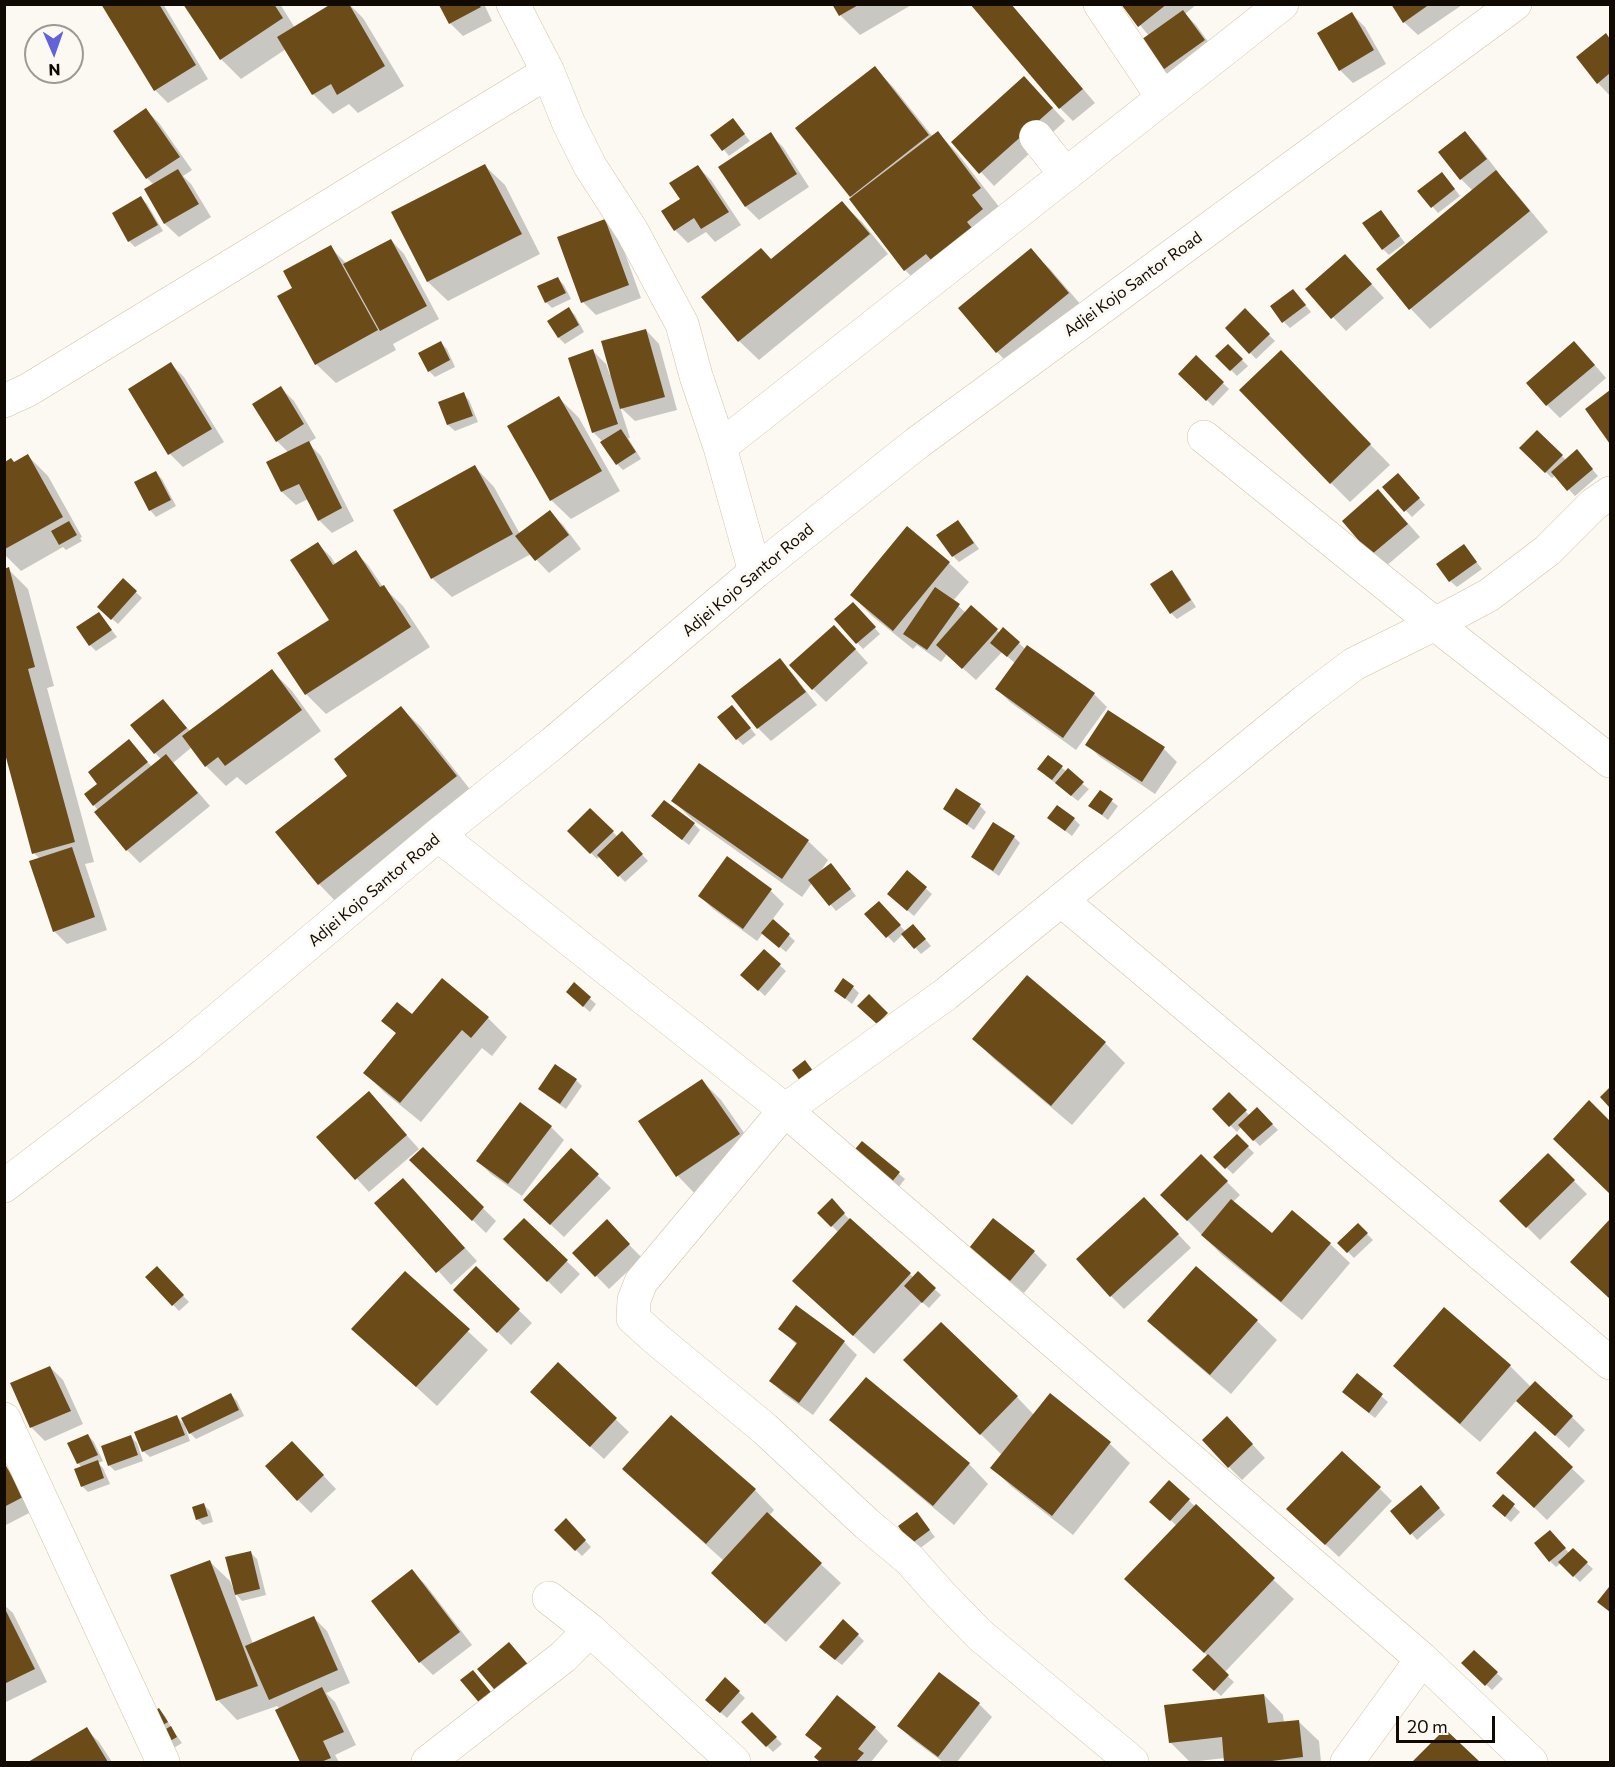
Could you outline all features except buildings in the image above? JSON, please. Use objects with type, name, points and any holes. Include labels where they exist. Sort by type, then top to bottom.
[{"type":"street","points":[[1100,4],[1163,98]]},
{"type":"street","points":[[514,5],[548,72],[569,124],[590,166],[632,231],[682,324],[696,376],[720,447],[754,572]]},
{"type":"street","points":[[720,447],[1066,175],[1275,7]]},
{"type":"street","name":"Adjei Kojo Santor Road","points":[[4,1186],[184,1048],[553,743],[754,572],[917,443],[1356,120],[1504,8]]},
{"type":"street","points":[[4,401],[38,384],[548,72]]},
{"type":"street","points":[[1035,137],[1066,175]]},
{"type":"street","points":[[1204,437],[1435,624],[1611,761]]},
{"type":"street","points":[[1132,1762],[980,1635],[910,1560],[867,1524],[765,1429],[633,1318],[634,1300],[641,1282],[785,1110],[946,994],[1305,701],[1354,664],[1489,594],[1548,550],[1594,504],[1611,493]]},
{"type":"street","points":[[438,836],[785,1110],[1422,1659],[1531,1762]]},
{"type":"street","points":[[1061,900],[1611,1363]]},
{"type":"street","points":[[4,1419],[163,1762]]},
{"type":"street","points":[[549,1598],[590,1630],[734,1762]]},
{"type":"street","points":[[428,1762],[563,1657],[590,1630]]},
{"type":"street","points":[[1347,1762],[1422,1659]]}]
